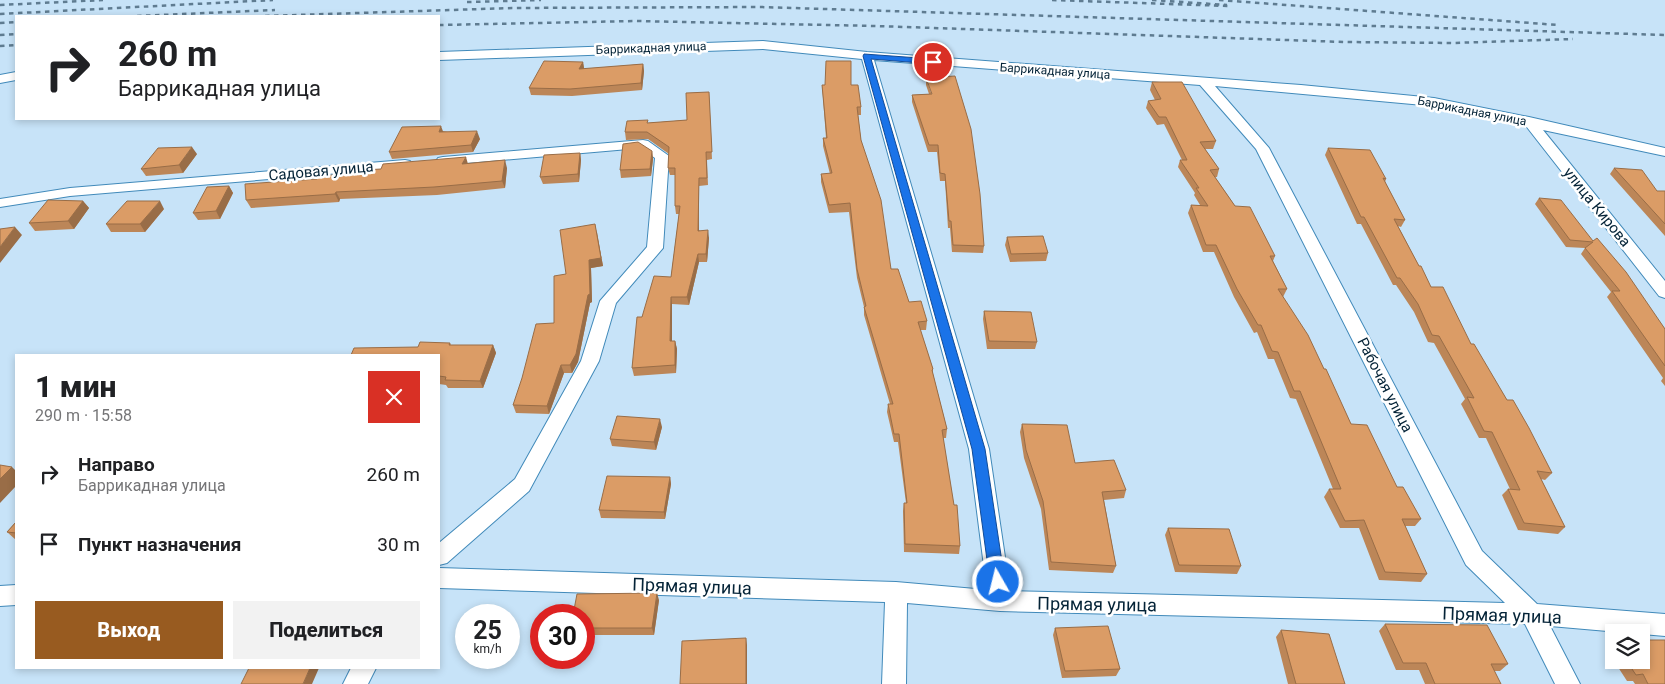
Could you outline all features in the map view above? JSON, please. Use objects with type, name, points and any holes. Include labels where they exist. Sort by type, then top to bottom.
[{"type":"street","name":"Баррикадная улица","points":[[440,56],[763,45],[867,56],[1301,89],[1434,102],[1529,121],[1665,152]]},
{"type":"street","points":[[867,56],[979,449],[1000,601]]},
{"type":"street","points":[[0,79],[15,76]]},
{"type":"street","name":"Рабочая улица","points":[[1204,82],[1262,148],[1474,558],[1532,614],[1568,684]]},
{"type":"street","name":"улица Кирова","points":[[1529,121],[1665,292]]},
{"type":"street","name":"Садовая улица","points":[[0,203],[70,192],[643,144],[662,156],[655,248],[608,301],[590,361],[522,485],[440,555]]},
{"type":"street","name":"Прямая улица","points":[[440,578],[896,592],[1000,601],[1532,614],[1665,625]]},
{"type":"street","points":[[894,684],[896,592]]},
{"type":"street","points":[[0,596],[15,595]]},
{"type":"street","points":[[355,684],[363,669]]},
{"type":"building","points":[[544,61],[583,62],[579,69],[643,64],[641,83],[570,89],[529,88]]},
{"type":"building","points":[[826,61],[851,61],[851,85],[858,85],[861,107],[857,107],[861,140],[881,200],[891,269],[898,269],[909,302],[921,301],[927,321],[918,322],[933,369],[947,429],[942,430],[954,505],[957,505],[960,546],[905,544],[904,503],[907,503],[899,434],[894,434],[888,404],[893,404],[864,307],[866,306],[857,269],[850,203],[829,205],[821,174],[832,173],[823,138],[827,138],[822,85],[825,85]]},
{"type":"building","points":[[955,76],[971,129],[980,194],[984,246],[953,245],[945,174],[940,173],[938,145],[929,145],[912,95],[932,94],[926,78]]},
{"type":"building","points":[[1152,82],[1182,82],[1216,141],[1200,142],[1219,169],[1210,170],[1235,206],[1250,207],[1275,256],[1270,256],[1287,289],[1278,289],[1308,335],[1351,424],[1367,425],[1397,487],[1403,487],[1421,519],[1402,519],[1427,574],[1385,572],[1364,520],[1345,521],[1329,489],[1341,489],[1300,391],[1294,391],[1278,352],[1272,351],[1261,325],[1258,325],[1237,289],[1216,245],[1206,245],[1191,205],[1208,206],[1196,188],[1199,188],[1180,160],[1187,160],[1166,117],[1159,117],[1148,101],[1161,99]]},
{"type":"building","points":[[709,92],[712,152],[706,152],[707,178],[699,178],[698,231],[708,230],[706,254],[698,254],[687,297],[671,297],[670,341],[675,341],[675,365],[632,368],[637,317],[642,317],[654,276],[671,277],[680,206],[675,206],[675,168],[668,168],[669,147],[647,132],[625,132],[627,121],[648,120],[647,123],[687,120],[686,93]]},
{"type":"building","points":[[441,126],[439,132],[477,131],[471,145],[389,152],[402,127]]},
{"type":"building","points":[[638,142],[652,151],[650,169],[620,170],[623,144]]},
{"type":"building","points":[[192,147],[179,165],[141,169],[158,148]]},
{"type":"building","points":[[1328,148],[1370,150],[1405,220],[1394,219],[1431,287],[1443,287],[1471,344],[1474,344],[1507,400],[1513,400],[1529,428],[1552,473],[1537,471],[1565,527],[1524,523],[1508,489],[1520,490],[1492,432],[1484,431],[1467,397],[1474,398],[1439,336],[1432,335],[1418,304],[1400,278],[1397,278],[1364,217],[1361,217]]},
{"type":"building","points":[[580,153],[578,174],[540,177],[544,155]]},
{"type":"building","points":[[466,157],[462,164],[505,160],[502,181],[246,200],[245,184],[317,179],[319,176],[362,173],[364,170],[381,169],[383,164]]},
{"type":"building","points":[[1614,168],[1642,170],[1657,191],[1665,191],[1665,224]]},
{"type":"building","points":[[229,186],[216,211],[193,213],[207,187]]},
{"type":"building","points":[[1539,198],[1561,200],[1593,241],[1597,238],[1626,272],[1665,329],[1665,366],[1612,291],[1620,291],[1585,248],[1593,242],[1570,240]]},
{"type":"building","points":[[48,200],[83,201],[68,221],[29,223]]},
{"type":"building","points":[[127,201],[160,201],[140,224],[106,224]]},
{"type":"building","points":[[595,224],[601,258],[589,260],[590,294],[588,295],[576,354],[570,365],[561,365],[547,406],[513,405],[536,324],[554,323],[554,276],[566,274],[560,230]]},
{"type":"building","points":[[15,227],[0,247],[0,229]]},
{"type":"building","points":[[1043,236],[1048,253],[1011,254],[1007,237]]},
{"type":"building","points":[[984,311],[1031,312],[1037,342],[989,341]]},
{"type":"building","points":[[420,342],[450,343],[449,345],[493,345],[480,381],[445,380],[446,377],[440,376],[440,354],[351,354],[354,348],[418,347]]},
{"type":"building","points":[[617,416],[660,419],[654,442],[610,439]]},
{"type":"building","points":[[1022,424],[1067,425],[1075,463],[1114,460],[1126,490],[1102,492],[1116,566],[1051,562],[1043,501],[1026,450]]},
{"type":"building","points":[[0,465],[12,467],[0,479]]},
{"type":"building","points":[[607,476],[670,477],[664,512],[599,510]]},
{"type":"building","points":[[15,523],[15,533],[7,532]]},
{"type":"building","points":[[1168,528],[1229,529],[1241,566],[1179,565]]},
{"type":"building","points":[[657,593],[652,628],[595,628],[595,604],[575,604],[577,594]]},
{"type":"building","points":[[1385,624],[1487,625],[1508,664],[1491,664],[1501,684],[1435,684],[1426,663],[1403,663]]},
{"type":"building","points":[[1108,626],[1120,669],[1065,671],[1055,628]]},
{"type":"building","points":[[1281,630],[1329,634],[1345,684],[1296,684]]},
{"type":"building","points":[[746,638],[746,684],[680,684],[682,641]]},
{"type":"building","points":[[1650,640],[1665,640],[1665,684],[1648,684],[1643,674],[1636,675],[1632,669],[1650,669]]},
{"type":"building","points":[[248,669],[310,669],[303,684],[241,684]]},
{"type":"railway","points":[[0,5],[103,0]]},
{"type":"railway","points":[[0,14],[273,0]]},
{"type":"railway","points":[[467,2],[541,0]]},
{"type":"railway","points":[[1052,0],[1228,6]]},
{"type":"railway","points":[[1152,0],[1227,5]]},
{"type":"railway","points":[[1219,0],[1558,25]]},
{"type":"railway","points":[[296,15],[512,8],[760,7],[1665,35]]},
{"type":"railway","points":[[160,15],[275,10]]},
{"type":"railway","points":[[440,25],[636,21],[876,26],[1345,42],[1452,43],[1573,39]]},
{"type":"railway","points":[[0,23],[15,22]]},
{"type":"railway","points":[[0,35],[15,34]]},
{"type":"railway","points":[[0,46],[15,45]]},
{"type":"route","points":[[933,62],[867,56],[979,449],[998,582]]}]
